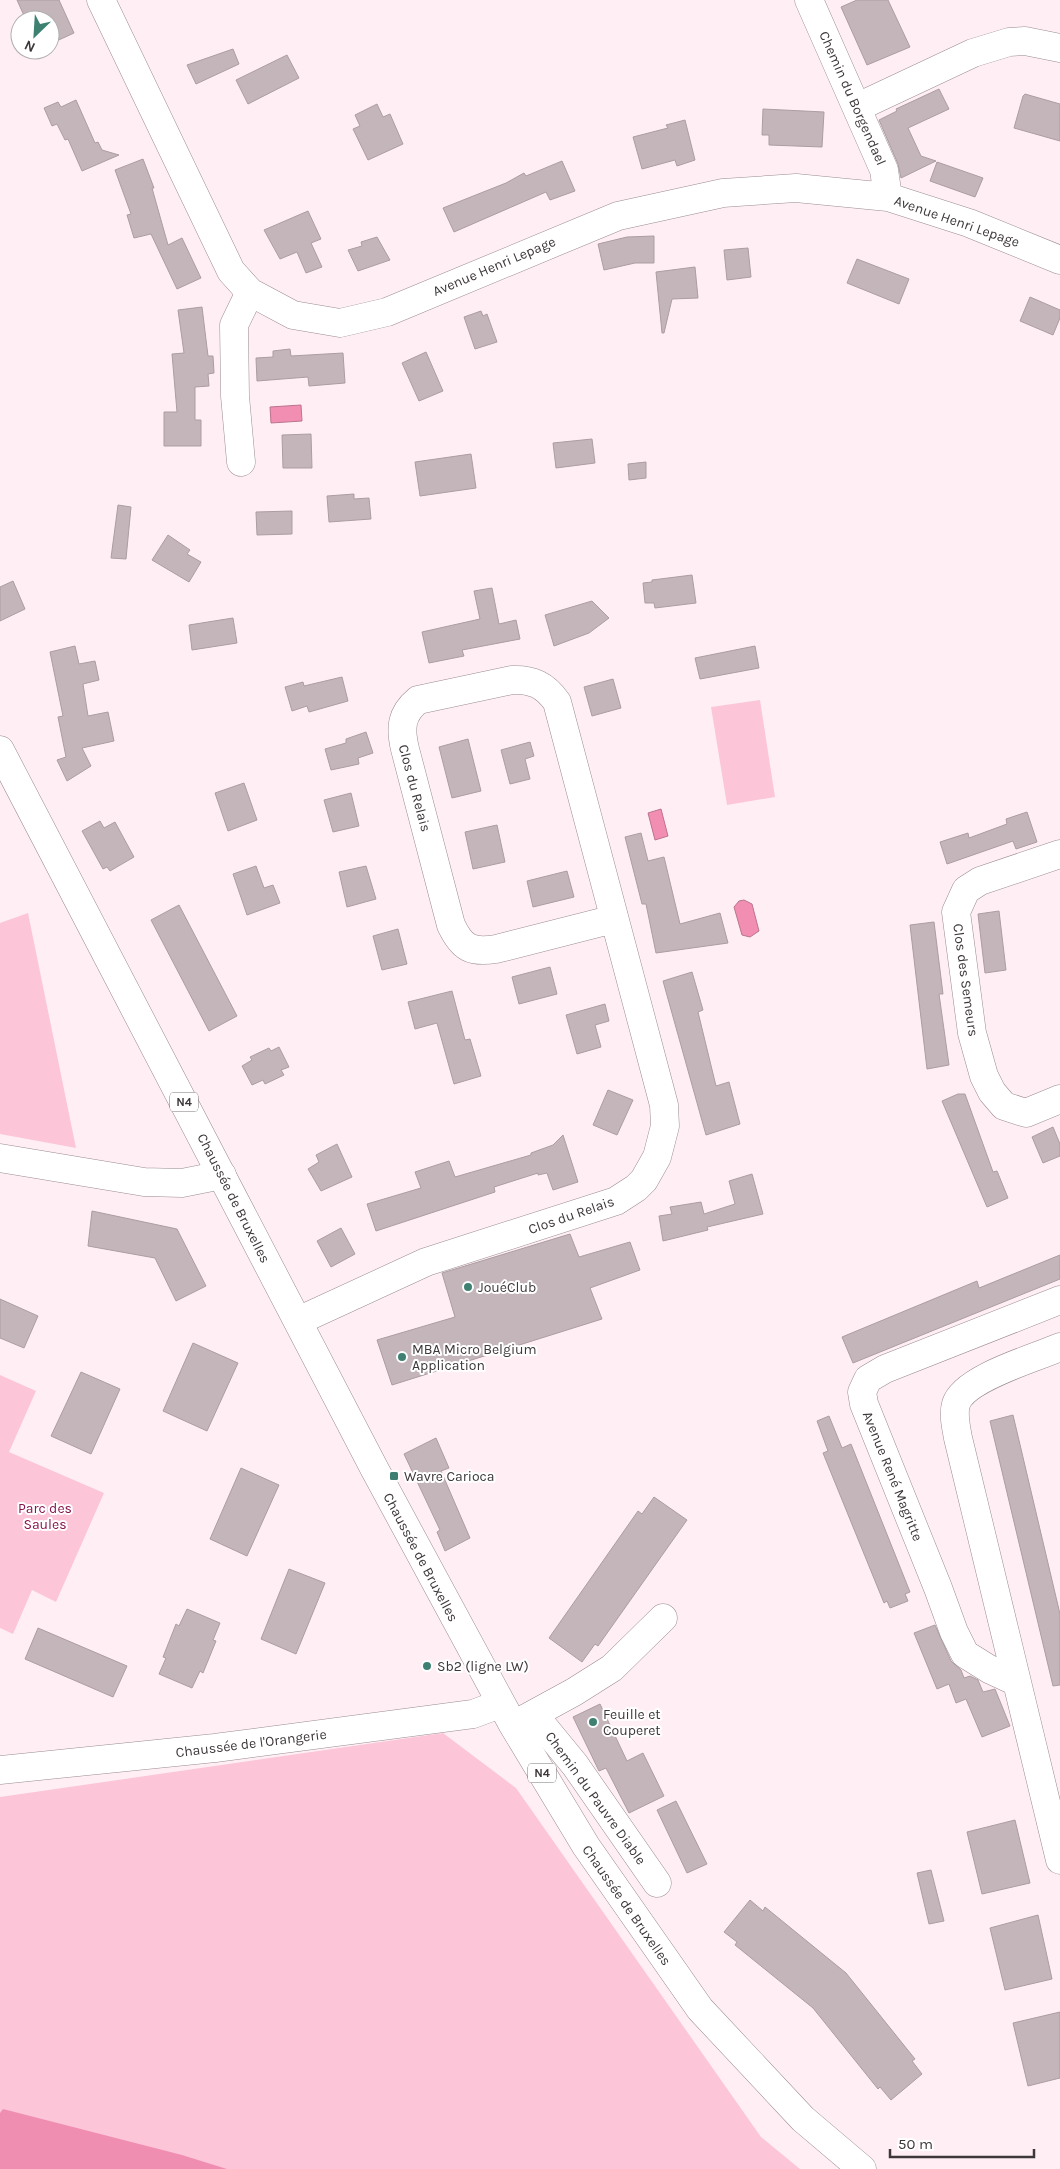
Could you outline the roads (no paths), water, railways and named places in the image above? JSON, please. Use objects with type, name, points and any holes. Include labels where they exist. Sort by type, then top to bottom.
[{"type":"street","name":"Avenue Henri Lepage","points":[[101,0],[159,118],[217,246],[231,271],[250,292],[293,315],[340,323],[387,312],[593,224],[690,198],[723,192],[796,188],[888,197],[969,223],[1060,260]]},
{"type":"street","name":"Chemin du Borgendael","points":[[810,0],[858,106],[884,170],[888,197]]},
{"type":"street","points":[[858,106],[973,53],[1009,42],[1026,41],[1060,48]]},
{"type":"street","points":[[241,462],[235,396],[234,325],[250,292]]},
{"type":"street","name":"Clos du Relais","points":[[298,1321],[426,1262],[616,1200],[636,1188],[644,1180],[653,1166],[660,1148],[665,1126],[664,1105],[562,723],[556,702],[550,692],[526,679],[512,680],[418,700],[406,709],[401,731],[404,749],[451,925],[464,946],[479,952],[496,950],[614,919]]},
{"type":"street","name":"Chaussée de Bruxelles","points":[[0,750],[298,1321],[586,1846],[700,2009],[803,2119],[862,2169]]},
{"type":"street","name":"Clos des Semeurs","points":[[1060,854],[980,881],[966,890],[956,912],[972,1033],[984,1076],[992,1092],[1004,1106],[1026,1112],[1060,1099]]},
{"type":"street","points":[[0,1158],[144,1182],[182,1183],[222,1175]]},
{"type":"street","name":"Avenue René Magritte","points":[[1017,1682],[989,1669],[965,1654],[954,1632],[921,1544],[870,1421],[862,1392],[868,1379],[885,1369],[1060,1300]]},
{"type":"street","points":[[1060,1347],[972,1384],[965,1390],[956,1404],[958,1438],[1060,1860]]},
{"type":"street","name":"Chaussée de l'Orangerie","points":[[0,1770],[243,1744],[473,1714],[515,1714],[612,1668],[662,1618]]},
{"type":"street","name":"Chemin du Pauvre Diable","points":[[515,1714],[575,1765],[657,1883]]},
{"type":"place","name":"JouéClub","points":[[468,1287]]},
{"type":"place","name":"MBA Micro Belgium Application","points":[[402,1357]]},
{"type":"place","name":"Wavre Carioca","points":[[394,1476]]},
{"type":"place","name":"Sb2 (ligne LW)","points":[[427,1666]]},
{"type":"place","name":"Feuille et Couperet","points":[[593,1722]]},
{"type":"park label","name":"Parc des Saules","points":[[45,1516]]}]
